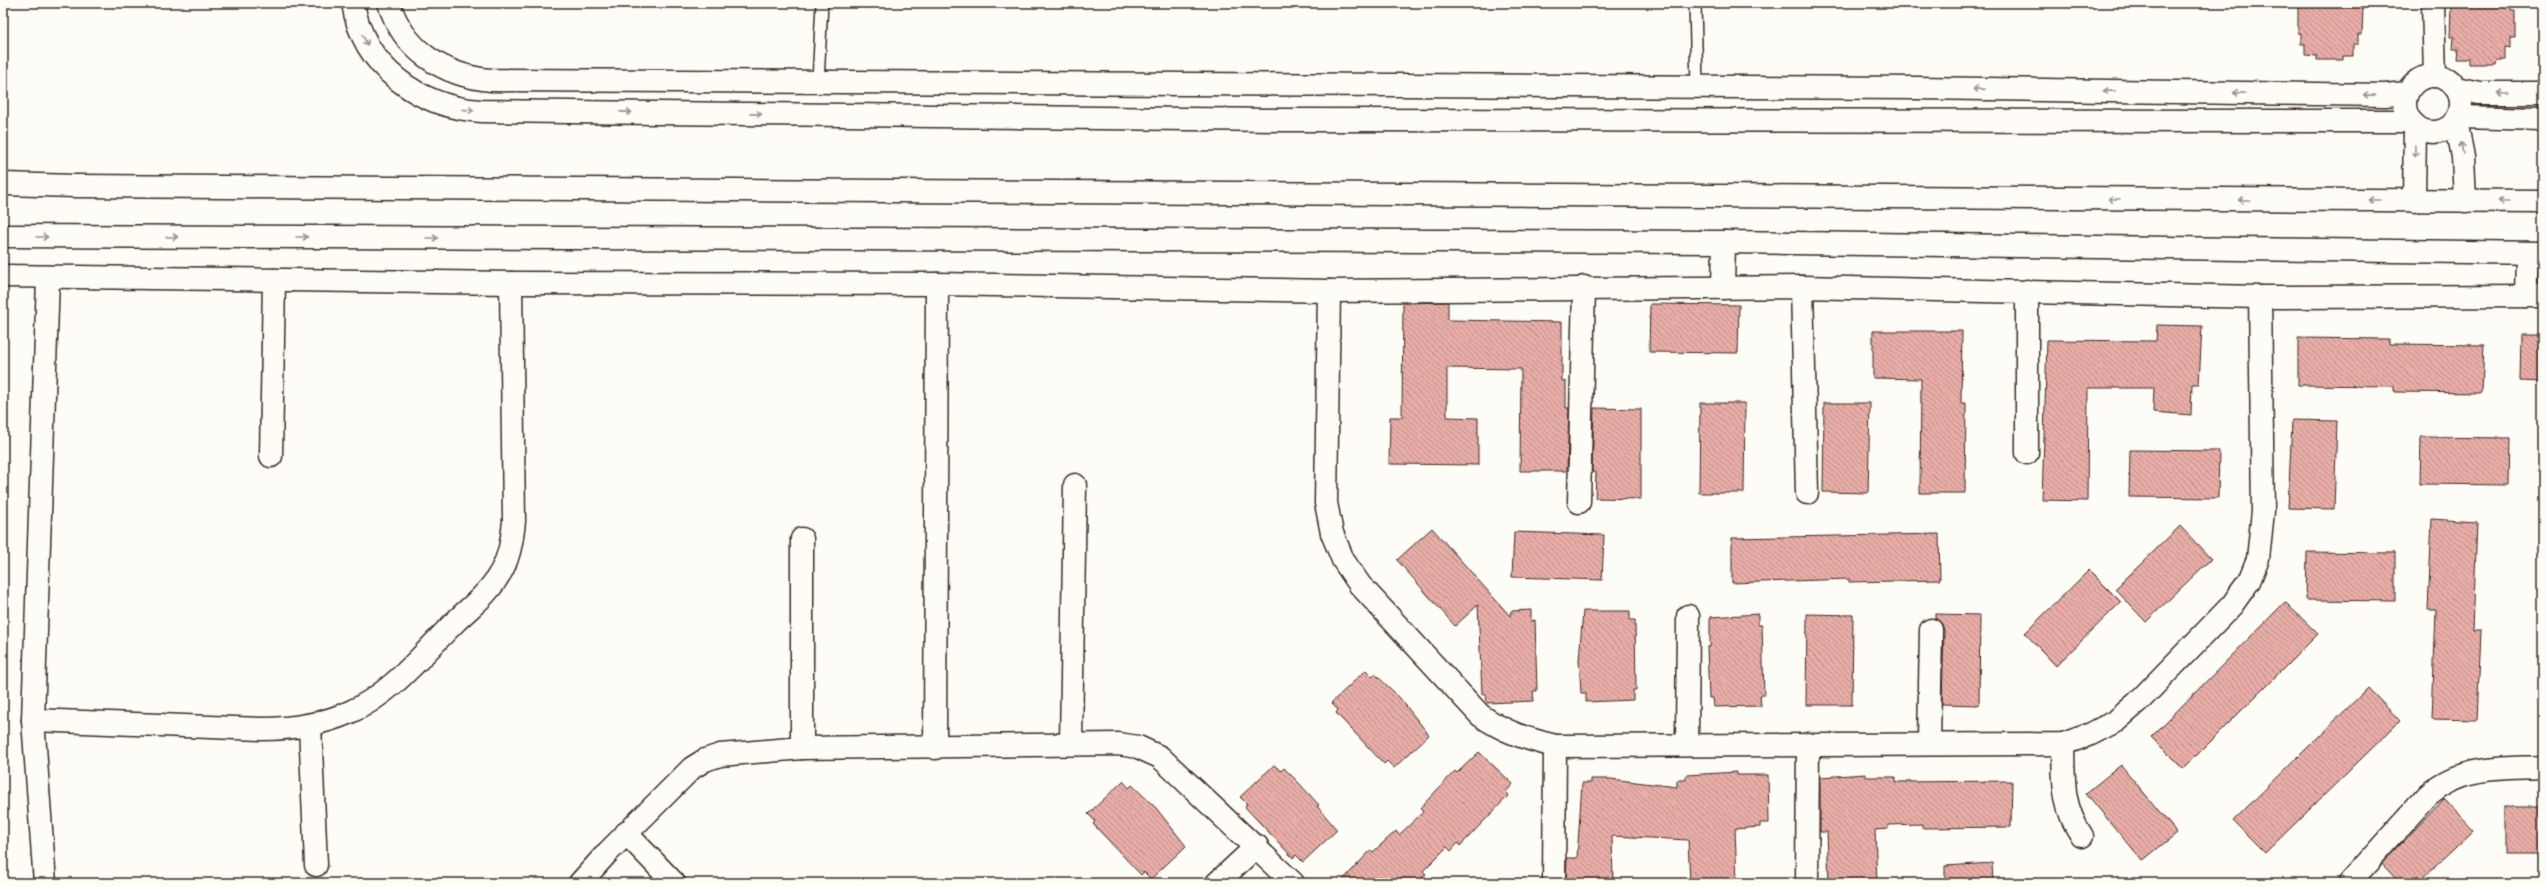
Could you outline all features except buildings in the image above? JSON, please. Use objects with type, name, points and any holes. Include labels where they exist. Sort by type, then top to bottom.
[{"type":"street","points":[[353,3],[360,28],[377,58],[402,84],[431,101],[447,106],[476,111],[1281,120],[2413,123],[2422,129],[2437,132],[2451,126],[2457,118]]},
{"type":"street","points":[[389,3],[400,28],[410,43],[424,56],[455,74],[491,80],[1698,87],[2385,96],[2407,93]]},
{"type":"street","points":[[2433,3],[2434,76]]},
{"type":"street","points":[[2414,201],[2413,123],[2405,107],[2407,93],[2418,80],[2434,76],[2447,80],[2456,88],[2461,102],[2457,118],[2463,157],[2465,201]]},
{"type":"street","points":[[594,80],[595,112]]},
{"type":"street","points":[[1281,120],[1282,84]]},
{"type":"street","points":[[2456,88],[2479,93],[2543,93]]},
{"type":"street","points":[[2457,118],[2543,119]]},
{"type":"street","points":[[3,184],[83,186],[2543,201]]},
{"type":"street","points":[[3,236],[1724,242],[2535,253],[2534,296],[2260,297],[1802,287],[1584,287],[1329,290],[937,284],[511,283],[48,278],[3,276]]},
{"type":"street","points":[[1723,288],[1724,242]]},
{"type":"street","points":[[45,883],[33,720],[48,278]]},
{"type":"street","points":[[271,456],[274,280]]},
{"type":"street","points":[[33,720],[261,729],[310,725],[351,712],[391,686],[488,590],[505,565],[510,550],[514,521],[511,283]]},
{"type":"street","points":[[935,748],[937,284]]},
{"type":"street","points":[[1579,502],[1584,287]]},
{"type":"street","points":[[1802,287],[1806,493]]},
{"type":"street","points":[[1329,290],[1326,503],[1332,533],[1343,560],[1360,585],[1480,715],[1499,728],[1520,737],[1555,746],[1929,743],[2063,744],[2091,734],[2116,721],[2138,702],[2232,605],[2249,581],[2258,559],[2263,511],[2260,297]]},
{"type":"street","points":[[2027,291],[2027,453]]},
{"type":"street","points":[[1071,743],[1075,485]]},
{"type":"street","points":[[802,539],[802,748]]},
{"type":"street","points":[[1687,744],[1688,616]]},
{"type":"street","points":[[1929,743],[1931,630]]},
{"type":"street","points":[[310,725],[316,865]]},
{"type":"street","points":[[580,883],[626,833],[692,768],[705,760],[720,755],[802,748],[935,748],[1071,743],[1131,746],[1160,757],[1257,846],[1293,883]]},
{"type":"street","points":[[1807,883],[1808,744]]},
{"type":"street","points":[[2063,744],[2067,809],[2082,836]]},
{"type":"street","points":[[1554,883],[1555,746]]},
{"type":"street","points":[[2349,883],[2428,795],[2442,783],[2474,770],[2543,767]]},
{"type":"street","points":[[626,833],[674,883]]},
{"type":"street","points":[[1217,883],[1257,846]]},
{"type":"lane","points":[[818,82],[822,3]]},
{"type":"lane","points":[[1695,3],[1698,87]]}]
